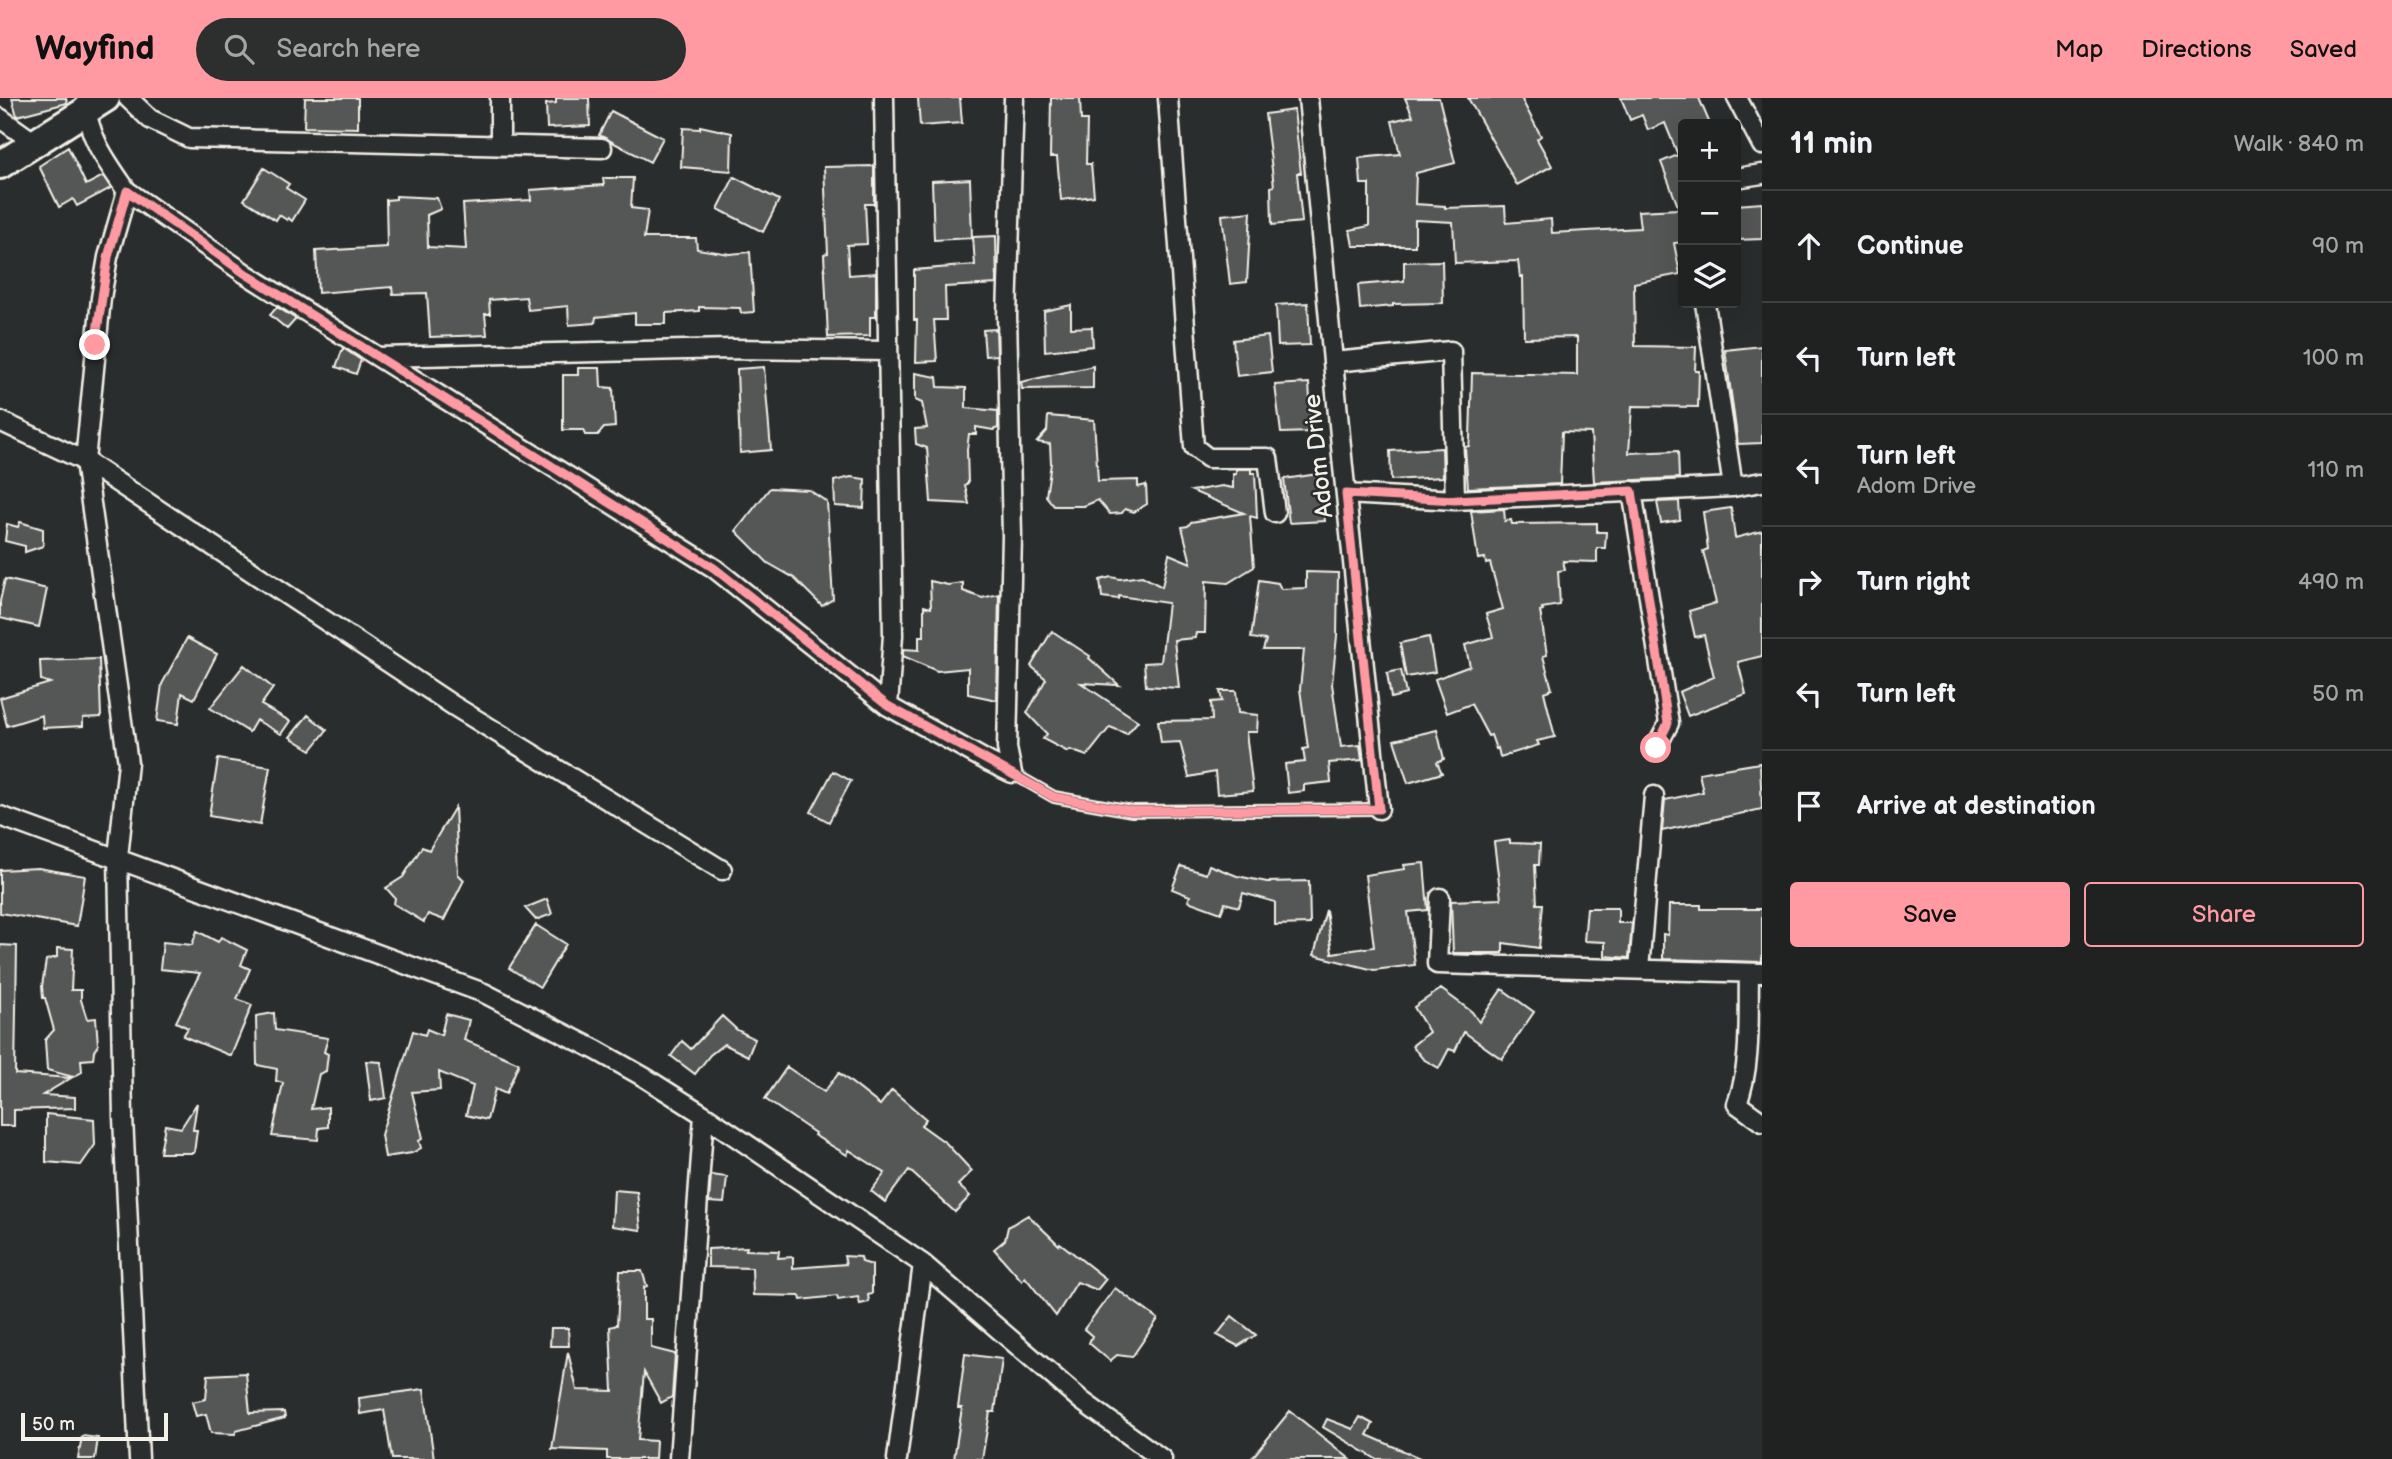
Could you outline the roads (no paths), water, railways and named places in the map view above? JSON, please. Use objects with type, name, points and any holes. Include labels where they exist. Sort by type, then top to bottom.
[{"type":"street","points":[[128,98],[150,119],[189,138],[602,148]]},
{"type":"street","points":[[499,146],[500,98]]},
{"type":"street","points":[[884,98],[893,635],[888,706]]},
{"type":"street","points":[[1012,773],[1007,748],[1012,549],[1007,316],[1014,98]]},
{"type":"street","points":[[1168,98],[1194,447],[1208,458],[1268,458],[1275,513]]},
{"type":"street","name":"Adom Drive","points":[[1308,98],[1379,809]]},
{"type":"street","points":[[1737,98],[1762,145]]},
{"type":"street","points":[[92,102],[96,142],[127,191],[246,274],[714,568],[888,706],[1012,773]]},
{"type":"street","points":[[0,165],[92,102]]},
{"type":"street","points":[[0,118],[35,143]]},
{"type":"street","points":[[1741,177],[1762,174]]},
{"type":"street","points":[[127,191],[108,257],[101,298],[85,461],[128,763],[118,857],[123,1117],[139,1459]]},
{"type":"street","points":[[1706,308],[1733,487]]},
{"type":"street","points":[[379,357],[730,349],[888,351]]},
{"type":"street","points":[[1333,362],[1451,351],[1455,500]]},
{"type":"street","points":[[0,421],[85,461],[454,706],[722,870]]},
{"type":"street","points":[[1346,494],[1455,500],[1733,487],[1762,482]]},
{"type":"street","points":[[1632,491],[1668,723],[1656,748]]},
{"type":"street","points":[[1639,969],[1654,796]]},
{"type":"street","points":[[0,816],[484,993],[596,1050],[704,1115],[923,1264],[1082,1401],[1163,1459]]},
{"type":"street","points":[[1440,898],[1437,964],[1756,973],[1744,1080],[1737,1104],[1762,1122]]},
{"type":"street","points":[[679,1459],[704,1115]]},
{"type":"street","points":[[897,1459],[923,1264]]},
{"type":"lane","points":[[1012,773],[1054,797],[1132,811],[1379,809]]}]
